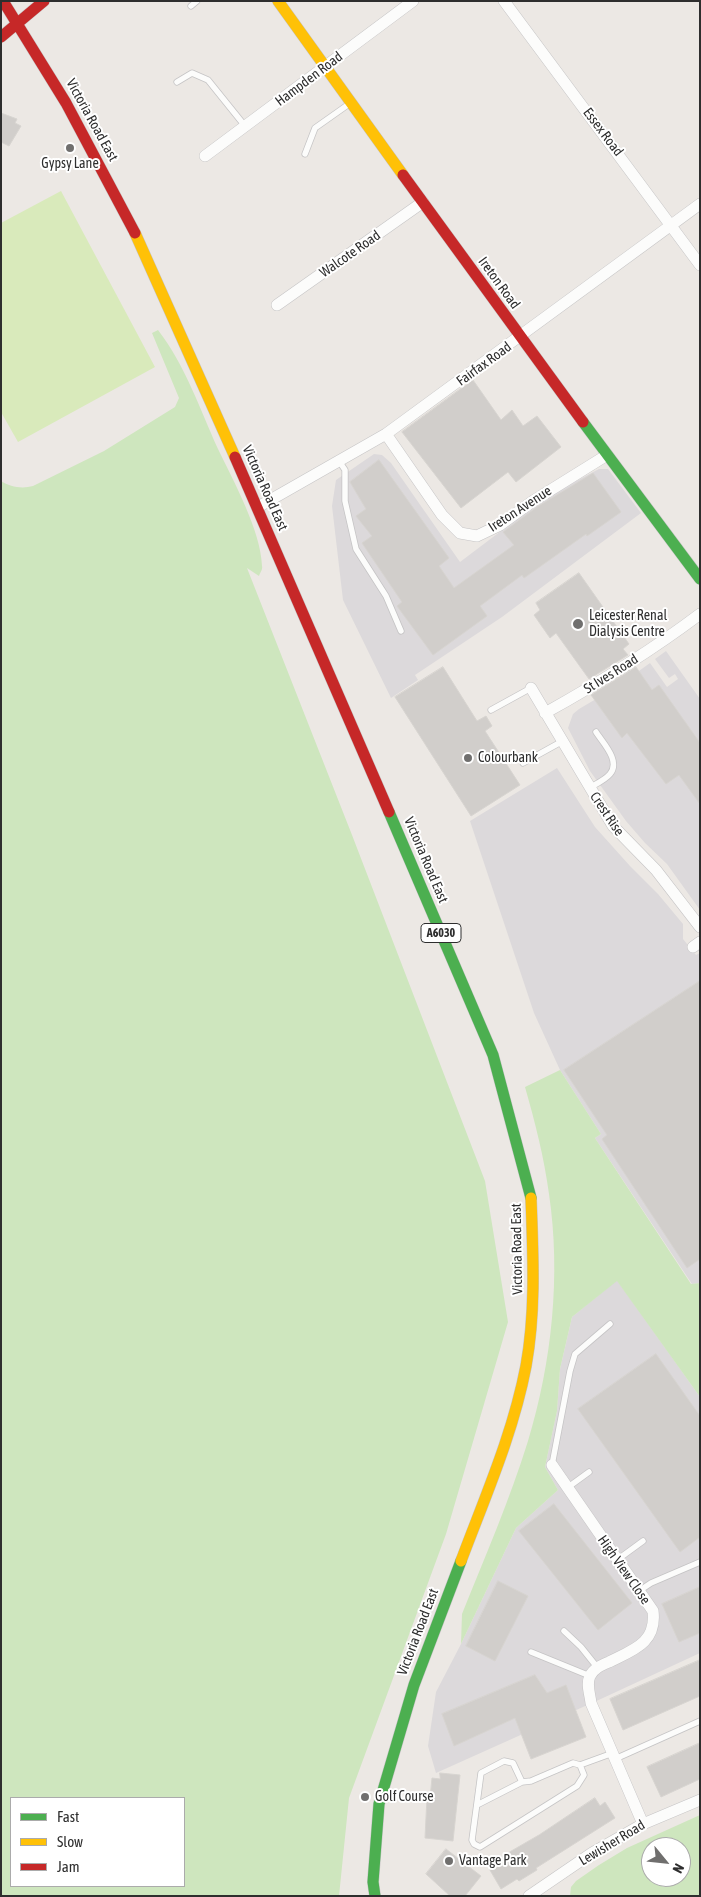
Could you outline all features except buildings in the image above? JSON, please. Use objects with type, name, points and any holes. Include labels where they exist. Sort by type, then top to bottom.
[{"type":"main road","name":"Victoria Road East","points":[[3,1],[66,103],[130,221],[258,507],[493,1055],[531,1198],[534,1291],[526,1365],[511,1428],[414,1685],[379,1804],[373,1882],[375,1896]]},
{"type":"main road","points":[[1,37],[18,25],[44,1]]},
{"type":"main road","name":"Ireton Road","points":[[278,1],[520,337],[700,579]]},
{"type":"street","name":"Hampden Road","points":[[205,156],[413,1]]},
{"type":"street","name":"Essex Road","points":[[504,1],[700,264]]},
{"type":"street","name":"Walcote Road","points":[[277,305],[423,202]]},
{"type":"street","name":"Fairfax Road","points":[[258,507],[386,434],[700,204]]},
{"type":"street","name":"Ireton Avenue","points":[[386,434],[442,515],[460,533],[477,536],[500,525],[533,501],[607,455]]},
{"type":"street","name":"St Ives Road","points":[[545,713],[622,669],[700,614]]},
{"type":"street","name":"Crest Rise","points":[[531,688],[561,742],[613,826],[656,870],[700,927]]},
{"type":"street","name":"High View Close","points":[[552,1465],[653,1611],[654,1620],[650,1635],[638,1648],[594,1672]]},
{"type":"street","points":[[594,1672],[588,1683],[591,1703],[643,1824]]},
{"type":"street","name":"Lewisher Road","points":[[529,1896],[548,1891],[592,1853],[643,1824],[700,1800]]},
{"type":"lane","points":[[191,6],[197,1]]},
{"type":"lane","points":[[177,82],[192,73],[208,80],[245,126]]},
{"type":"lane","points":[[305,154],[315,128],[351,103]]},
{"type":"lane","points":[[339,461],[346,475],[345,501],[356,549],[386,596],[400,631]]},
{"type":"lane","points":[[491,710],[531,688]]},
{"type":"lane","points":[[590,788],[609,775],[614,767],[613,758],[596,732]]},
{"type":"lane","points":[[523,763],[561,742]]},
{"type":"lane","points":[[552,1465],[575,1354],[610,1324]]},
{"type":"lane","points":[[567,1488],[589,1472]]},
{"type":"lane","points":[[617,1560],[643,1541]]},
{"type":"lane","points":[[638,1591],[651,1583],[700,1562]]},
{"type":"lane","points":[[564,1631],[581,1647],[594,1672]]},
{"type":"lane","points":[[531,1652],[594,1672]]},
{"type":"lane","points":[[477,1805],[522,1782],[531,1781],[573,1762],[580,1765],[614,1756],[700,1721]]},
{"type":"lane","points":[[522,1782],[513,1763],[504,1761],[481,1773],[472,1840],[474,1844],[480,1847],[577,1786],[584,1775],[580,1765]]},
{"type":"shaded area","points":[[374,454],[382,455],[391,463],[460,562],[546,497],[599,469],[608,469],[641,513],[502,617],[415,675],[418,680],[391,698],[343,600],[332,506],[336,480]]},
{"type":"shaded area","points":[[666,651],[700,699],[700,910],[667,864],[626,821],[590,771],[568,728],[573,714],[579,709],[618,686],[650,663],[667,687],[678,679],[675,674],[669,678],[655,659]]},
{"type":"shaded area","points":[[557,768],[595,827],[658,894],[683,924],[683,939],[696,955],[700,953],[700,1283],[692,1284],[595,1138],[601,1134],[560,1070],[534,1013],[470,821]]},
{"type":"shaded area","points":[[617,1280],[700,1397],[700,1653],[436,1773],[428,1746],[436,1692],[516,1528],[558,1490],[545,1467],[557,1411],[560,1369],[572,1317]]},
{"type":"green space","points":[[61,191],[155,367],[18,442],[1,412],[1,223]]},
{"type":"green space","points":[[158,330],[184,372],[252,522],[257,537],[262,568],[259,576],[247,568],[485,1181],[508,1322],[446,1534],[349,1798],[339,1896],[1,1896],[1,481],[16,487],[33,486],[104,451],[175,407],[179,398],[152,333]]},
{"type":"green space","points":[[560,1070],[601,1134],[595,1138],[691,1284],[700,1283],[700,1397],[617,1281],[572,1317],[560,1369],[557,1411],[545,1467],[558,1490],[516,1528],[461,1644],[462,1614],[521,1463],[543,1380],[552,1318],[554,1287],[553,1225],[545,1167],[525,1087]]},
{"type":"green space","points":[[700,1815],[700,1896],[570,1896],[571,1887],[576,1881],[599,1865],[641,1842],[641,1887],[691,1887],[691,1837],[651,1837]]},
{"type":"traffic: fast","points":[[583,422],[700,579]]},
{"type":"traffic: fast","points":[[389,812],[493,1055],[531,1198]]},
{"type":"traffic: fast","points":[[375,1896],[373,1882],[379,1804],[414,1685],[461,1561]]},
{"type":"traffic: slow","points":[[278,1],[403,175]]},
{"type":"traffic: slow","points":[[135,233],[235,457]]},
{"type":"traffic: slow","points":[[461,1561],[506,1441],[526,1366],[533,1303],[531,1198]]},
{"type":"traffic: jam","points":[[3,1],[66,103],[135,233]]},
{"type":"traffic: jam","points":[[1,37],[44,1]]},
{"type":"traffic: jam","points":[[403,175],[583,422]]},
{"type":"traffic: jam","points":[[235,457],[389,812]]},
{"type":"place","name":"Gypsy Lane","points":[[70,148]]},
{"type":"place","name":"Leicester Renal Dialysis Centre","points":[[578,624]]},
{"type":"place","name":"Colourbank","points":[[468,758]]},
{"type":"place","name":"Golf Course","points":[[365,1797]]},
{"type":"place","name":"Vantage Park","points":[[449,1861]]}]
